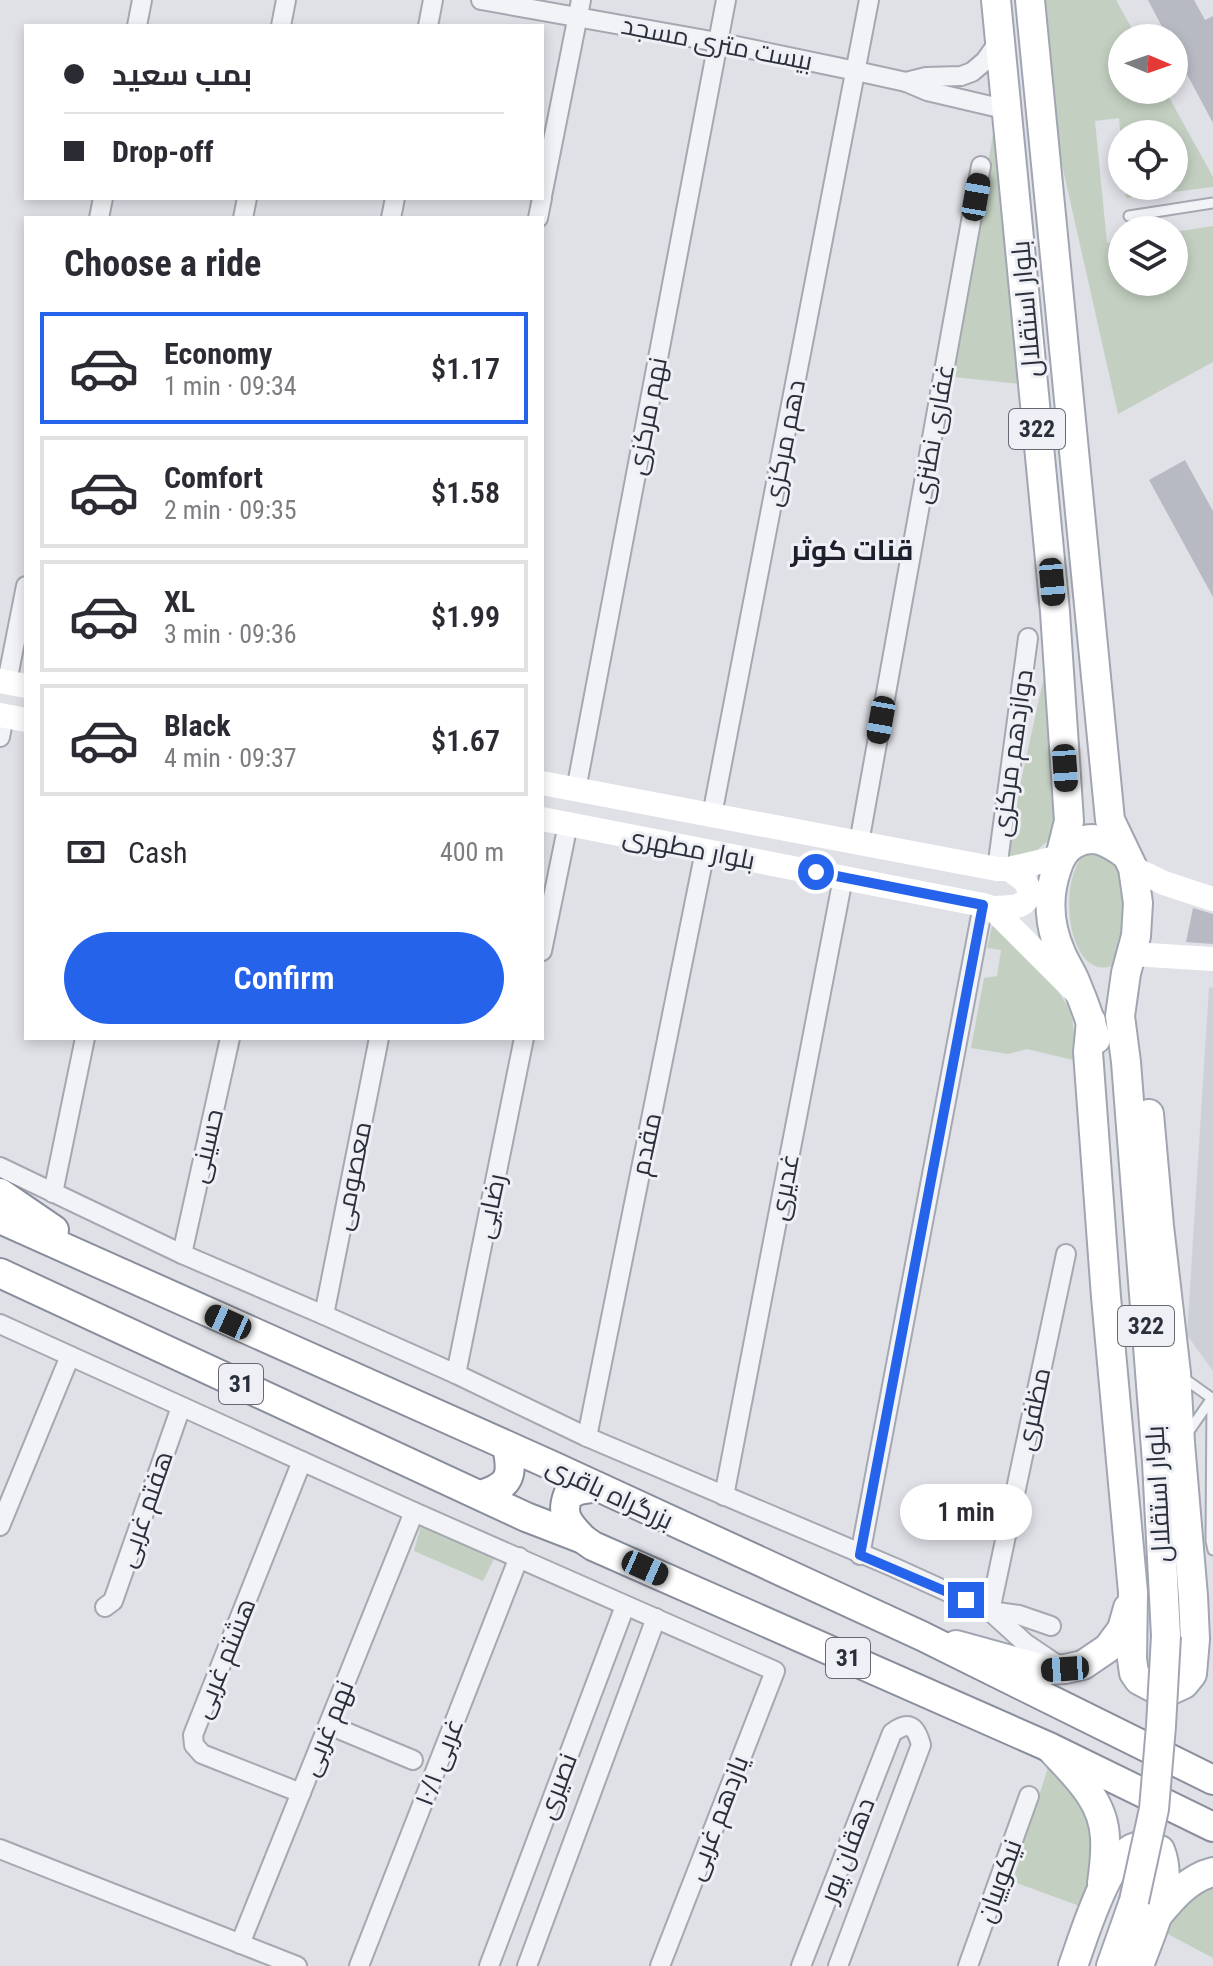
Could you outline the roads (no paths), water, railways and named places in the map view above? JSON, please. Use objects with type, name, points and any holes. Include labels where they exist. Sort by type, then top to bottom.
[{"type":"main road","name":"بلوار استقلال","points":[[996,0],[1055,612],[1069,821],[1051,894],[1053,930],[1087,1011],[1098,1046],[1158,1635]]},
{"type":"main road","name":"بلوار استقلال","points":[[1030,0],[1110,820],[1129,861],[1138,903],[1136,936],[1126,973],[1120,1016],[1157,1462],[1158,1635],[1128,1901],[1111,1966]]},
{"type":"main road","points":[[1063,742],[1072,766],[1083,770],[1097,769],[1103,754]]},
{"type":"main road","name":"بلوار مطهری","points":[[544,783],[1003,869]]},
{"type":"main road","name":"بلوار مطهری","points":[[544,819],[988,906]]},
{"type":"main road","points":[[1003,869],[1060,857],[1071,845],[1091,839],[1109,843],[1150,878],[1213,899]]},
{"type":"main road","points":[[988,906],[1022,905],[1029,899],[1030,891],[1025,881],[1003,869]]},
{"type":"main road","points":[[988,906],[1087,1011],[1106,1297],[1133,1592],[1132,1659],[1134,1673],[1145,1685],[1158,1690],[1171,1690],[1184,1684],[1192,1674],[1195,1639],[1193,1596],[1176,1373],[1144,1063],[1134,1035],[1120,1016]]},
{"type":"main road","points":[[1132,954],[1213,959]]},
{"type":"main road","points":[[0,1193],[96,1261]]},
{"type":"main road","name":"بزرگراه باقری","points":[[0,1219],[922,1636],[1213,1780]]},
{"type":"main road","name":"بزرگراه باقری","points":[[0,1273],[526,1517],[583,1539],[1049,1747],[1213,1827]]},
{"type":"main road","points":[[481,1495],[499,1489],[508,1478],[511,1466],[507,1446]]},
{"type":"main road","points":[[583,1539],[568,1523],[564,1506],[568,1495],[598,1487]]},
{"type":"main road","points":[[922,1636],[1047,1670],[1065,1669],[1083,1665],[1108,1648],[1122,1629],[1133,1592]]},
{"type":"main road","points":[[1193,1596],[1213,1684]]},
{"type":"main road","points":[[1049,1747],[1085,1786],[1102,1816],[1105,1837],[1128,1901],[1139,1966]]},
{"type":"main road","points":[[1073,1966],[1128,1901],[1173,1897],[1186,1886],[1213,1872]]},
{"type":"main road","name":"بلوار استقلال","points":[[1092,1966],[1128,1901]]},
{"type":"street","points":[[137,24],[142,0]]},
{"type":"street","points":[[281,24],[286,0]]},
{"type":"street","points":[[428,24],[433,0]]},
{"type":"street","name":"بیست متری مسجد","points":[[481,0],[579,8],[717,42],[906,82],[927,91],[1008,110]]},
{"type":"street","name":"نهم مرکزی","points":[[576,790],[726,0]]},
{"type":"street","name":"دهم مرکزی","points":[[712,815],[869,0]]},
{"type":"street","points":[[544,187],[579,8]]},
{"type":"street","name":"بیست متری مسجد","points":[[906,82],[972,72],[985,61],[1000,40]]},
{"type":"street","name":"غفاری نطنزی","points":[[859,843],[981,166]]},
{"type":"street","points":[[11,683],[24,599]]},
{"type":"street","name":"دوازدهم مرکزی","points":[[1003,869],[1028,638]]},
{"type":"street","points":[[544,941],[568,824]]},
{"type":"street","name":"مقدم","points":[[587,1437],[705,851]]},
{"type":"street","name":"غدیری","points":[[724,1496],[843,878]]},
{"type":"street","points":[[860,1555],[988,906]]},
{"type":"street","points":[[53,1193],[85,1040]]},
{"type":"street","name":"حسینی","points":[[182,1254],[230,1040]]},
{"type":"street","name":"معصومی","points":[[324,1315],[379,1040]]},
{"type":"street","name":"رضایی","points":[[456,1374],[524,1040]]},
{"type":"street","points":[[0,1167],[182,1254],[456,1374],[587,1437],[990,1611],[1019,1615],[1051,1626]]},
{"type":"street","name":"مظفری","points":[[990,1611],[1066,1254]]},
{"type":"street","points":[[0,1324],[656,1618]]},
{"type":"street","points":[[0,1526],[70,1356]]},
{"type":"street","name":"هفتم غربی","points":[[105,1607],[113,1601],[181,1407]]},
{"type":"street","name":"هشتم غربی","points":[[301,1793],[202,1754],[194,1745],[193,1735],[302,1461]]},
{"type":"street","name":"نهم غربی","points":[[240,1944],[414,1512]]},
{"type":"street","name":"۱۰/۱ غربی","points":[[359,1966],[519,1557]]},
{"type":"street","name":"نصیری","points":[[489,1966],[625,1606]]},
{"type":"street","points":[[990,1611],[1025,1643],[1065,1669]]},
{"type":"street","name":"نصیری","points":[[527,1966],[656,1618]]},
{"type":"street","name":"یازدهم غربی","points":[[656,1618],[775,1671],[660,1966]]},
{"type":"street","points":[[329,1725],[413,1760]]},
{"type":"street","name":"دهقان پور","points":[[801,1966],[892,1733],[906,1725],[912,1727],[921,1745],[838,1966]]},
{"type":"street","name":"نیکوییان","points":[[968,1966],[1029,1796]]},
{"type":"street","points":[[0,1849],[297,1966]]},
{"type":"lane","points":[[1129,216],[1213,203]]},
{"type":"lane","points":[[1176,1373],[1213,1399]]},
{"type":"lane","points":[[1180,1443],[1213,1399]]},
{"type":"lane","points":[[1213,1399],[1213,1550]]},
{"type":"district","name":"قنات کوثر","points":[[852,550]]}]
